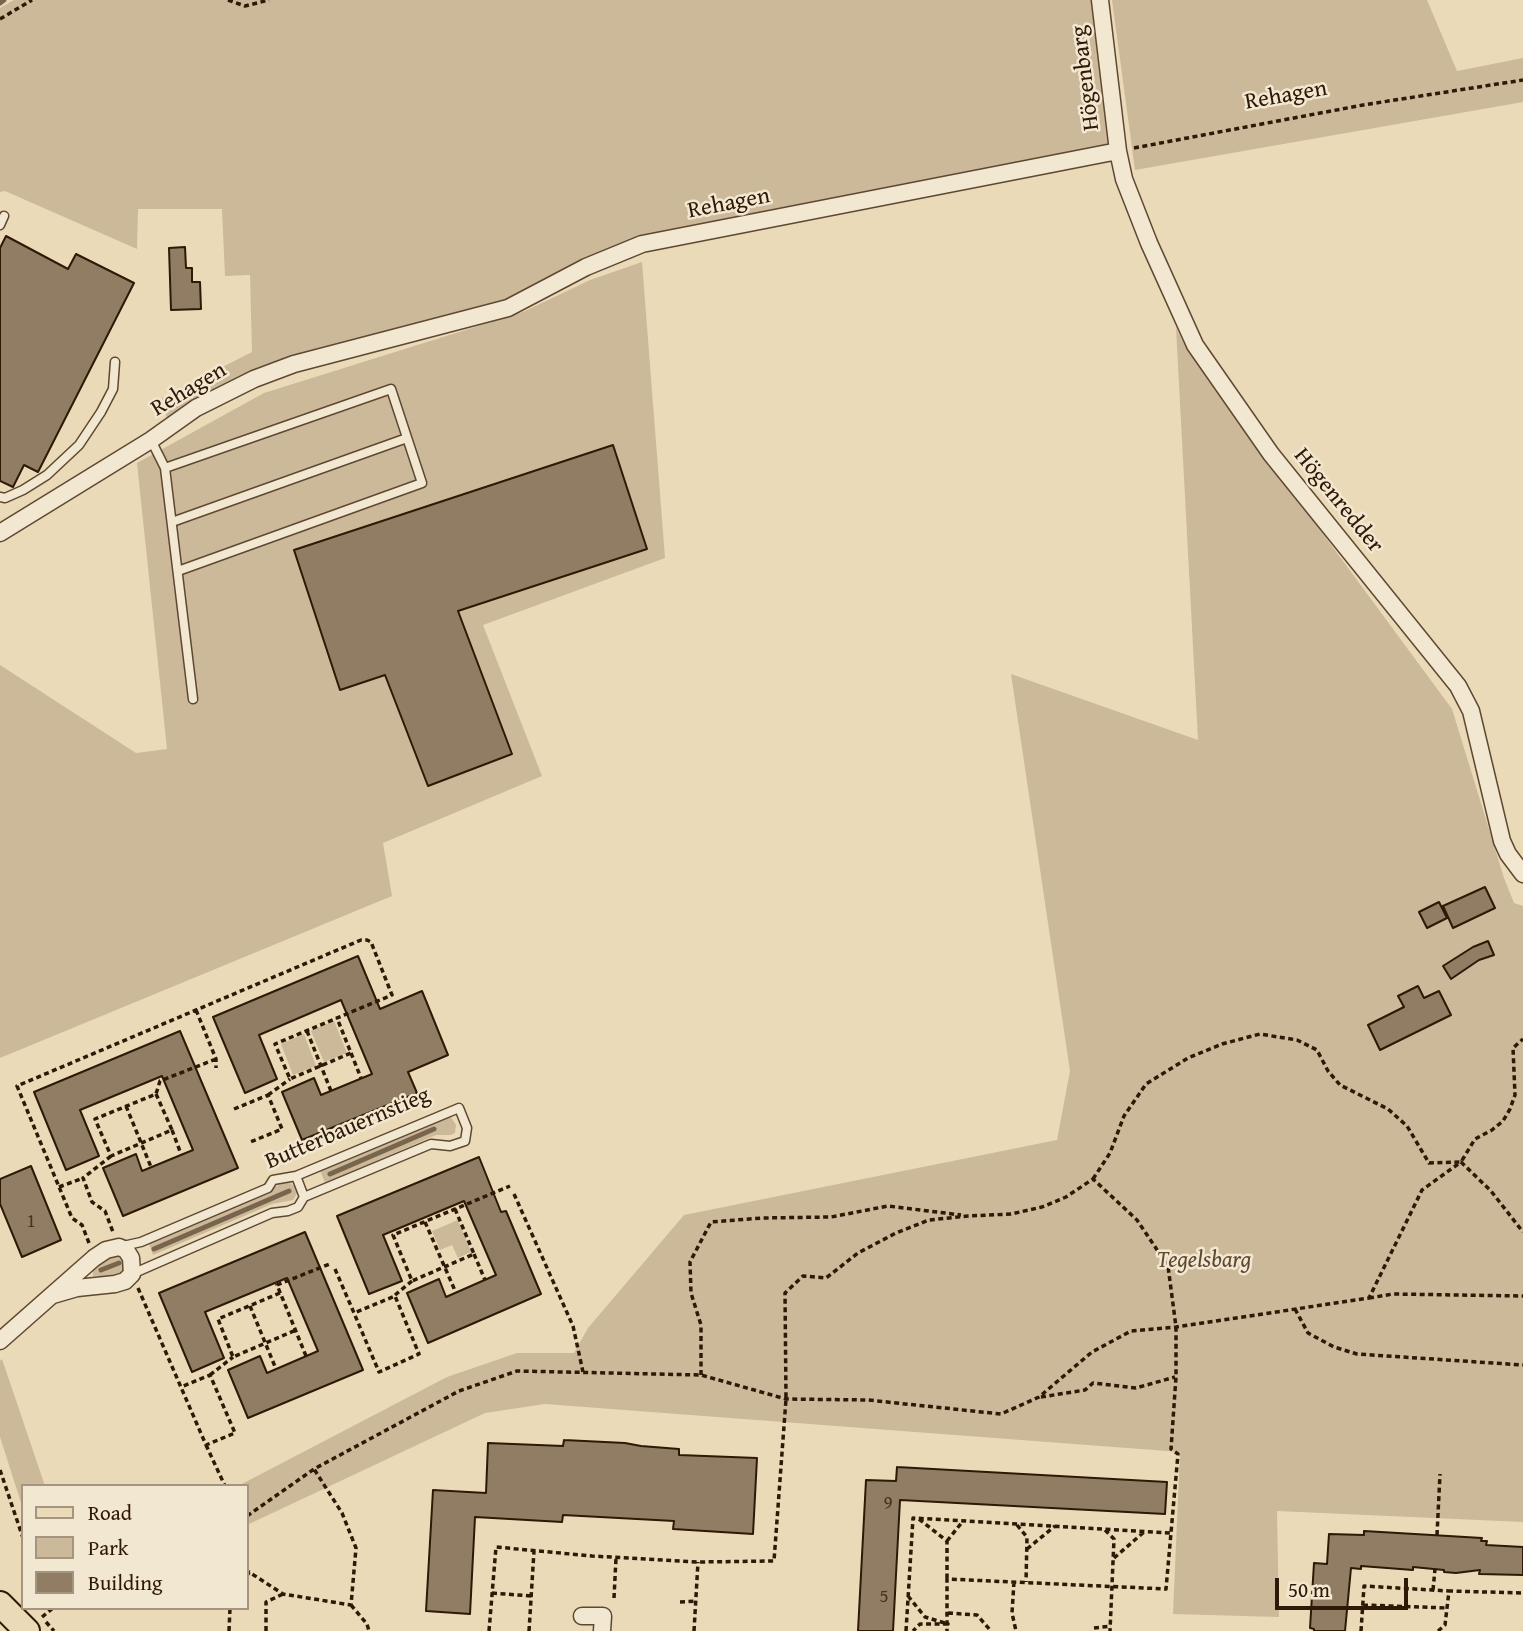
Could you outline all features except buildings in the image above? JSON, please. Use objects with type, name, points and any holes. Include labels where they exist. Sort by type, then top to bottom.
[{"type":"main road","points":[[0,1604],[34,1624]]},
{"type":"street","name":"Högenbarg","points":[[1100,0],[1118,152]]},
{"type":"street","name":"Rehagen","points":[[0,533],[150,440],[196,408],[254,379],[305,361],[508,307],[586,267],[642,244],[1118,152]]},
{"type":"street","name":"Högenredder","points":[[1118,152],[1124,179],[1149,243],[1201,357],[1271,454],[1466,698],[1502,841],[1523,874]]},
{"type":"street","name":"Butterbauernstieg","points":[[0,1341],[94,1258],[106,1250],[119,1247]]},
{"type":"street","points":[[119,1247],[126,1250],[131,1258],[132,1273]]},
{"type":"street","name":"Butterbauernstieg","points":[[53,1295],[77,1288],[115,1284],[125,1281],[132,1273]]},
{"type":"street","points":[[582,1616],[603,1616],[602,1631]]},
{"type":"lane","points":[[0,497],[5,499],[47,475],[79,445],[113,388],[115,362]]},
{"type":"lane","points":[[165,468],[391,389],[422,483],[177,571]]},
{"type":"lane","points":[[172,522],[407,438]]},
{"type":"lane","points":[[150,440],[165,468],[193,699]]},
{"type":"lane","name":"Butterbauernstieg","points":[[119,1247],[141,1242],[268,1188],[273,1180],[296,1176],[459,1108],[467,1128],[465,1141],[450,1146],[431,1144],[304,1197],[298,1206],[288,1211],[272,1213],[132,1273]]},
{"type":"lane","points":[[296,1176],[304,1197]]},
{"type":"path","points":[[0,19],[32,0]]},
{"type":"path","points":[[228,0],[245,6],[269,0]]},
{"type":"path","name":"Rehagen","points":[[1118,152],[1350,107],[1523,80]]},
{"type":"path","points":[[94,1258],[82,1225],[72,1219],[17,1086],[361,940],[371,942],[392,995],[275,1044],[290,1079]]},
{"type":"path","points":[[196,1010],[216,1059],[216,1068]]},
{"type":"path","points":[[337,1018],[361,1078]]},
{"type":"path","points":[[307,1031],[331,1091]]},
{"type":"path","points":[[489,1631],[496,1547],[698,1562],[774,1560],[786,1399],[785,1293],[803,1276],[826,1278],[858,1253],[896,1233],[929,1220],[1012,1214],[1042,1207],[1066,1197],[1093,1179],[1110,1153],[1124,1116],[1146,1084],[1188,1058],[1222,1044],[1260,1034],[1297,1040],[1317,1050],[1328,1071],[1340,1085],[1388,1109],[1407,1126],[1429,1163],[1461,1162],[1491,1191],[1523,1232]]},
{"type":"path","points":[[1369,1298],[1422,1190],[1461,1162],[1475,1139],[1503,1121],[1515,1096],[1513,1048],[1523,1039]]},
{"type":"path","points":[[234,1109],[268,1095],[290,1079],[351,1053]]},
{"type":"path","points":[[181,1154],[156,1094],[160,1082],[216,1059]]},
{"type":"path","points":[[111,1156],[95,1119],[156,1094]]},
{"type":"path","points":[[248,1143],[282,1129],[268,1095]]},
{"type":"path","points":[[126,1106],[151,1167]]},
{"type":"path","points":[[59,1187],[83,1178],[111,1156],[172,1130]]},
{"type":"path","points":[[83,1178],[92,1202],[105,1212],[119,1247]]},
{"type":"path","points":[[947,1579],[1166,1589],[1178,1454],[1171,1449],[1176,1327],[1168,1266],[1137,1220],[1093,1179]]},
{"type":"path","points":[[412,1281],[393,1235],[510,1186]]},
{"type":"path","points":[[514,1194],[573,1326],[583,1372]]},
{"type":"path","points":[[701,1375],[701,1325],[691,1293],[690,1262],[711,1222],[831,1217],[888,1206],[968,1216]]},
{"type":"path","points":[[455,1209],[485,1280]]},
{"type":"path","points":[[425,1222],[456,1293]]},
{"type":"path","points":[[354,1313],[395,1296],[412,1281],[474,1254]]},
{"type":"path","points":[[306,1356],[277,1286],[332,1262]]},
{"type":"path","points":[[335,1269],[379,1372],[419,1354],[395,1296]]},
{"type":"path","points":[[132,1273],[224,1484]]},
{"type":"path","points":[[233,1357],[218,1320],[280,1293]]},
{"type":"path","points":[[1039,1397],[1092,1352],[1131,1331],[1176,1327],[1393,1294],[1523,1296]]},
{"type":"path","points":[[250,1306],[276,1369]]},
{"type":"path","points":[[1295,1309],[1308,1333],[1334,1348],[1357,1354],[1523,1365]]},
{"type":"path","points":[[181,1387],[210,1375],[233,1357],[296,1331]]},
{"type":"path","points":[[248,1515],[314,1469],[459,1391],[517,1371],[701,1375],[786,1399],[868,1400],[1001,1413],[1039,1397],[1085,1390],[1093,1383],[1136,1388],[1176,1377]]},
{"type":"path","points":[[206,1445],[235,1433],[210,1375]]},
{"type":"path","points":[[0,1469],[21,1532]]},
{"type":"path","points":[[314,1469],[342,1513],[356,1548],[351,1605]]},
{"type":"path","points":[[1437,1535],[1440,1474]]},
{"type":"path","points":[[906,1631],[913,1518],[1171,1533]]},
{"type":"path","points":[[918,1518],[947,1541]]},
{"type":"path","points":[[947,1631],[947,1541],[963,1521]]},
{"type":"path","points":[[1016,1524],[1027,1537],[1026,1582]]},
{"type":"path","points":[[1027,1549],[1055,1526]]},
{"type":"path","points":[[1094,1628],[1110,1628],[1114,1585],[1114,1539],[1103,1529]]},
{"type":"path","points":[[1114,1558],[1145,1531]]},
{"type":"path","points":[[529,1631],[534,1551]]},
{"type":"path","points":[[614,1598],[616,1558]]},
{"type":"path","points":[[694,1631],[698,1562]]},
{"type":"path","points":[[1433,1590],[1435,1569]]},
{"type":"path","points":[[248,1574],[249,1572],[283,1594],[351,1605],[367,1624],[369,1631]]},
{"type":"path","points":[[1014,1582],[1012,1613],[1016,1631]]},
{"type":"path","points":[[1361,1631],[1364,1586],[1523,1593]]},
{"type":"path","points":[[1438,1631],[1445,1625],[1449,1591]]},
{"type":"path","points":[[492,1593],[531,1596]]},
{"type":"path","points":[[266,1631],[266,1602],[283,1594]]},
{"type":"path","points":[[908,1596],[925,1617],[948,1624]]},
{"type":"path","points":[[680,1602],[696,1601]]},
{"type":"path","points":[[1363,1605],[1448,1608]]},
{"type":"path","points":[[34,1624],[51,1610]]},
{"type":"path","points":[[229,1631],[230,1610]]},
{"type":"path","points":[[948,1613],[977,1615],[991,1631]]},
{"type":"path","points":[[913,1631],[920,1624],[948,1624]]},
{"type":"green space","points":[[14,0],[1091,0],[1109,147],[644,237],[587,258],[509,300],[386,333],[167,419],[162,398],[252,352],[250,275],[225,276],[222,209],[138,209],[137,249],[5,191],[0,192],[0,8]]},
{"type":"green space","points":[[1112,0],[1427,0],[1457,71],[1523,58],[1523,102],[1135,170]]},
{"type":"green space","points":[[642,262],[665,558],[483,625],[542,776],[383,843],[392,896],[0,1058],[0,665],[136,753],[167,749],[137,463],[264,393],[523,312],[590,280]]},
{"type":"green space","name":"Tegelsbarg","points":[[1176,328],[1186,348],[1452,709],[1504,878],[1514,903],[1523,906],[1523,1522],[1277,1511],[1279,1617],[1173,1614],[1180,1452],[545,1404],[485,1413],[248,1525],[248,1484],[242,1484],[447,1377],[517,1353],[574,1353],[588,1328],[684,1215],[1057,1140],[1070,1071],[1011,674],[1198,740]]},
{"type":"green space","points":[[334,1021],[347,1053],[324,1062],[311,1031]]},
{"type":"green space","points":[[304,1034],[316,1066],[293,1075],[281,1044]]},
{"type":"green space","points":[[445,1117],[451,1117],[456,1125],[455,1133],[436,1135],[325,1183],[320,1170]]},
{"type":"green space","points":[[289,1182],[297,1188],[293,1200],[272,1204],[153,1255],[149,1244],[268,1193],[279,1184]]},
{"type":"green space","points":[[458,1220],[471,1252],[458,1258],[452,1245],[440,1250],[432,1231]]},
{"type":"green space","points":[[117,1255],[124,1263],[123,1272],[114,1276],[93,1276],[93,1269],[106,1257]]},
{"type":"green space","points":[[2,1359],[44,1484],[21,1484],[21,1503],[0,1437]]},
{"type":"waterway","points":[[0,3],[4,0]]},
{"type":"waterway","points":[[330,1174],[434,1129]]},
{"type":"waterway","points":[[154,1249],[289,1191]]},
{"type":"waterway","points":[[101,1270],[119,1263]]}]
